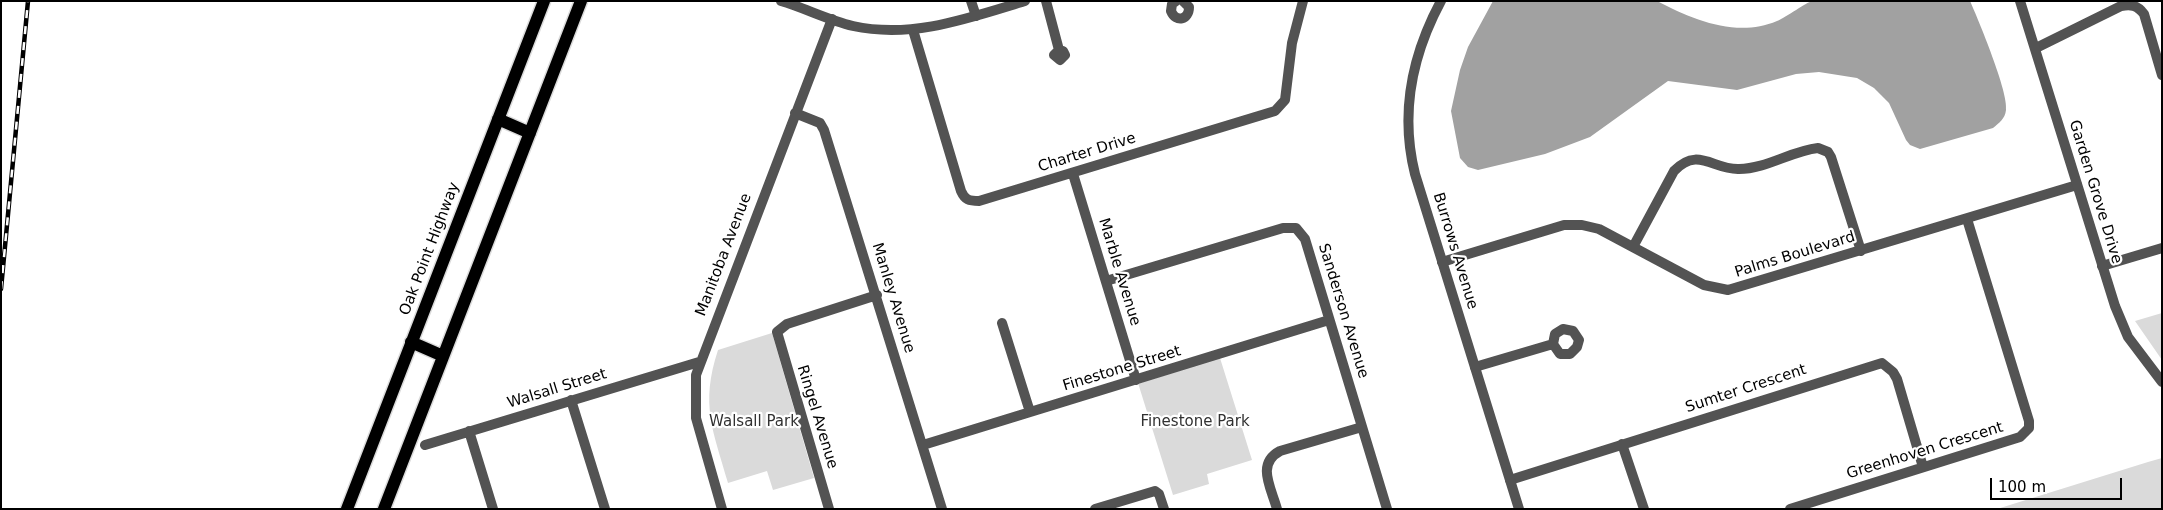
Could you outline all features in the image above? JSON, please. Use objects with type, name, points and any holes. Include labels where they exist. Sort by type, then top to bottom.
[{"type":"main road","name":"Oak Point Highway","points":[[346,509],[544,1]]},
{"type":"main road","points":[[384,509],[581,1]]},
{"type":"main road","points":[[498,119],[530,133]]},
{"type":"main road","points":[[411,342],[443,356]]},
{"type":"street","points":[[780,1],[854,26],[914,30],[942,26],[1025,1]]},
{"type":"street","points":[[971,1],[976,16]]},
{"type":"street","points":[[1046,1],[1059,50]]},
{"type":"street","points":[[1175,1],[1171,8],[1171,14],[1176,18],[1182,19],[1187,16],[1189,10],[1183,1]]},
{"type":"street","name":"Charter Drive","points":[[914,30],[964,197],[970,201],[979,201],[1073,174],[1275,111],[1285,100],[1292,43],[1303,1]]},
{"type":"street","name":"Burrows Avenue","points":[[1441,1],[1423,37],[1416,58],[1408,105],[1408,132],[1413,167],[1519,509]]},
{"type":"street","name":"Garden Grove Drive","points":[[2020,1],[2115,306],[2128,337],[2162,382]]},
{"type":"street","points":[[2036,48],[2121,6],[2130,4],[2140,9],[2144,14],[2162,75]]},
{"type":"street","name":"Manitoba Avenue","points":[[722,509],[696,418],[694,388],[699,362],[832,19]]},
{"type":"street","name":"Manley Avenue","points":[[795,113],[820,123],[824,130],[877,295],[942,509]]},
{"type":"street","points":[[1634,247],[1674,171],[1679,166],[1699,159],[1740,170],[1818,148],[1828,152],[1831,157],[1860,251]]},
{"type":"street","name":"Marble Avenue","points":[[1073,174],[1136,380]]},
{"type":"street","name":"Palms Boulevard","points":[[1442,262],[1564,225],[1582,225],[1599,229],[1704,285],[1728,290],[2077,185]]},
{"type":"street","name":"Greenhoven Crescent","points":[[1790,509],[2020,437],[2029,428],[2029,421],[1967,219]]},
{"type":"street","name":"Sanderson Avenue","points":[[1106,281],[1290,227],[1296,228],[1305,239],[1387,509]]},
{"type":"street","points":[[2102,266],[2162,248]]},
{"type":"street","name":"Ringel Avenue","points":[[829,509],[777,332],[787,324],[877,295]]},
{"type":"street","name":"Finestone Street","points":[[923,445],[1330,320]]},
{"type":"street","points":[[1002,323],[1030,412]]},
{"type":"street","points":[[1475,367],[1552,344]]},
{"type":"street","name":"Walsall Street","points":[[425,445],[699,362]]},
{"type":"street","name":"Sumter Crescent","points":[[1510,480],[1882,364],[1893,372],[1897,379],[1923,467]]},
{"type":"street","points":[[572,400],[605,509]]},
{"type":"street","points":[[1278,509],[1266,466],[1271,456],[1280,450],[1362,427]]},
{"type":"street","points":[[470,431],[493,509]]},
{"type":"street","points":[[1622,444],[1644,509]]},
{"type":"street","points":[[1095,509],[1155,491],[1159,494],[1164,509]]},
{"type":"green space","points":[[2162,313],[2162,360],[2135,321]]},
{"type":"green space","name":"Walsall Park","points":[[772,333],[814,478],[773,490],[767,471],[728,483],[713,432],[709,402],[713,369],[718,350]]},
{"type":"green space","name":"Finestone Park","points":[[1220,358],[1252,460],[1207,474],[1209,484],[1173,495],[1138,383]]},
{"type":"green space","points":[[2162,458],[2162,509],[1997,509],[2148,462]]},
{"type":"shaded area","points":[[1493,1],[1657,1],[1700,20],[1731,27],[1746,28],[1762,26],[1777,21],[1813,1],[1970,1],[2003,88],[2006,110],[2004,116],[1993,128],[1920,149],[1910,145],[1906,140],[1889,103],[1874,88],[1857,78],[1819,72],[1796,74],[1737,90],[1668,81],[1590,137],[1545,154],[1478,170],[1468,167],[1460,158],[1451,111],[1460,70],[1468,47]]},
{"type":"railway","points":[[1,289],[28,1]]}]
